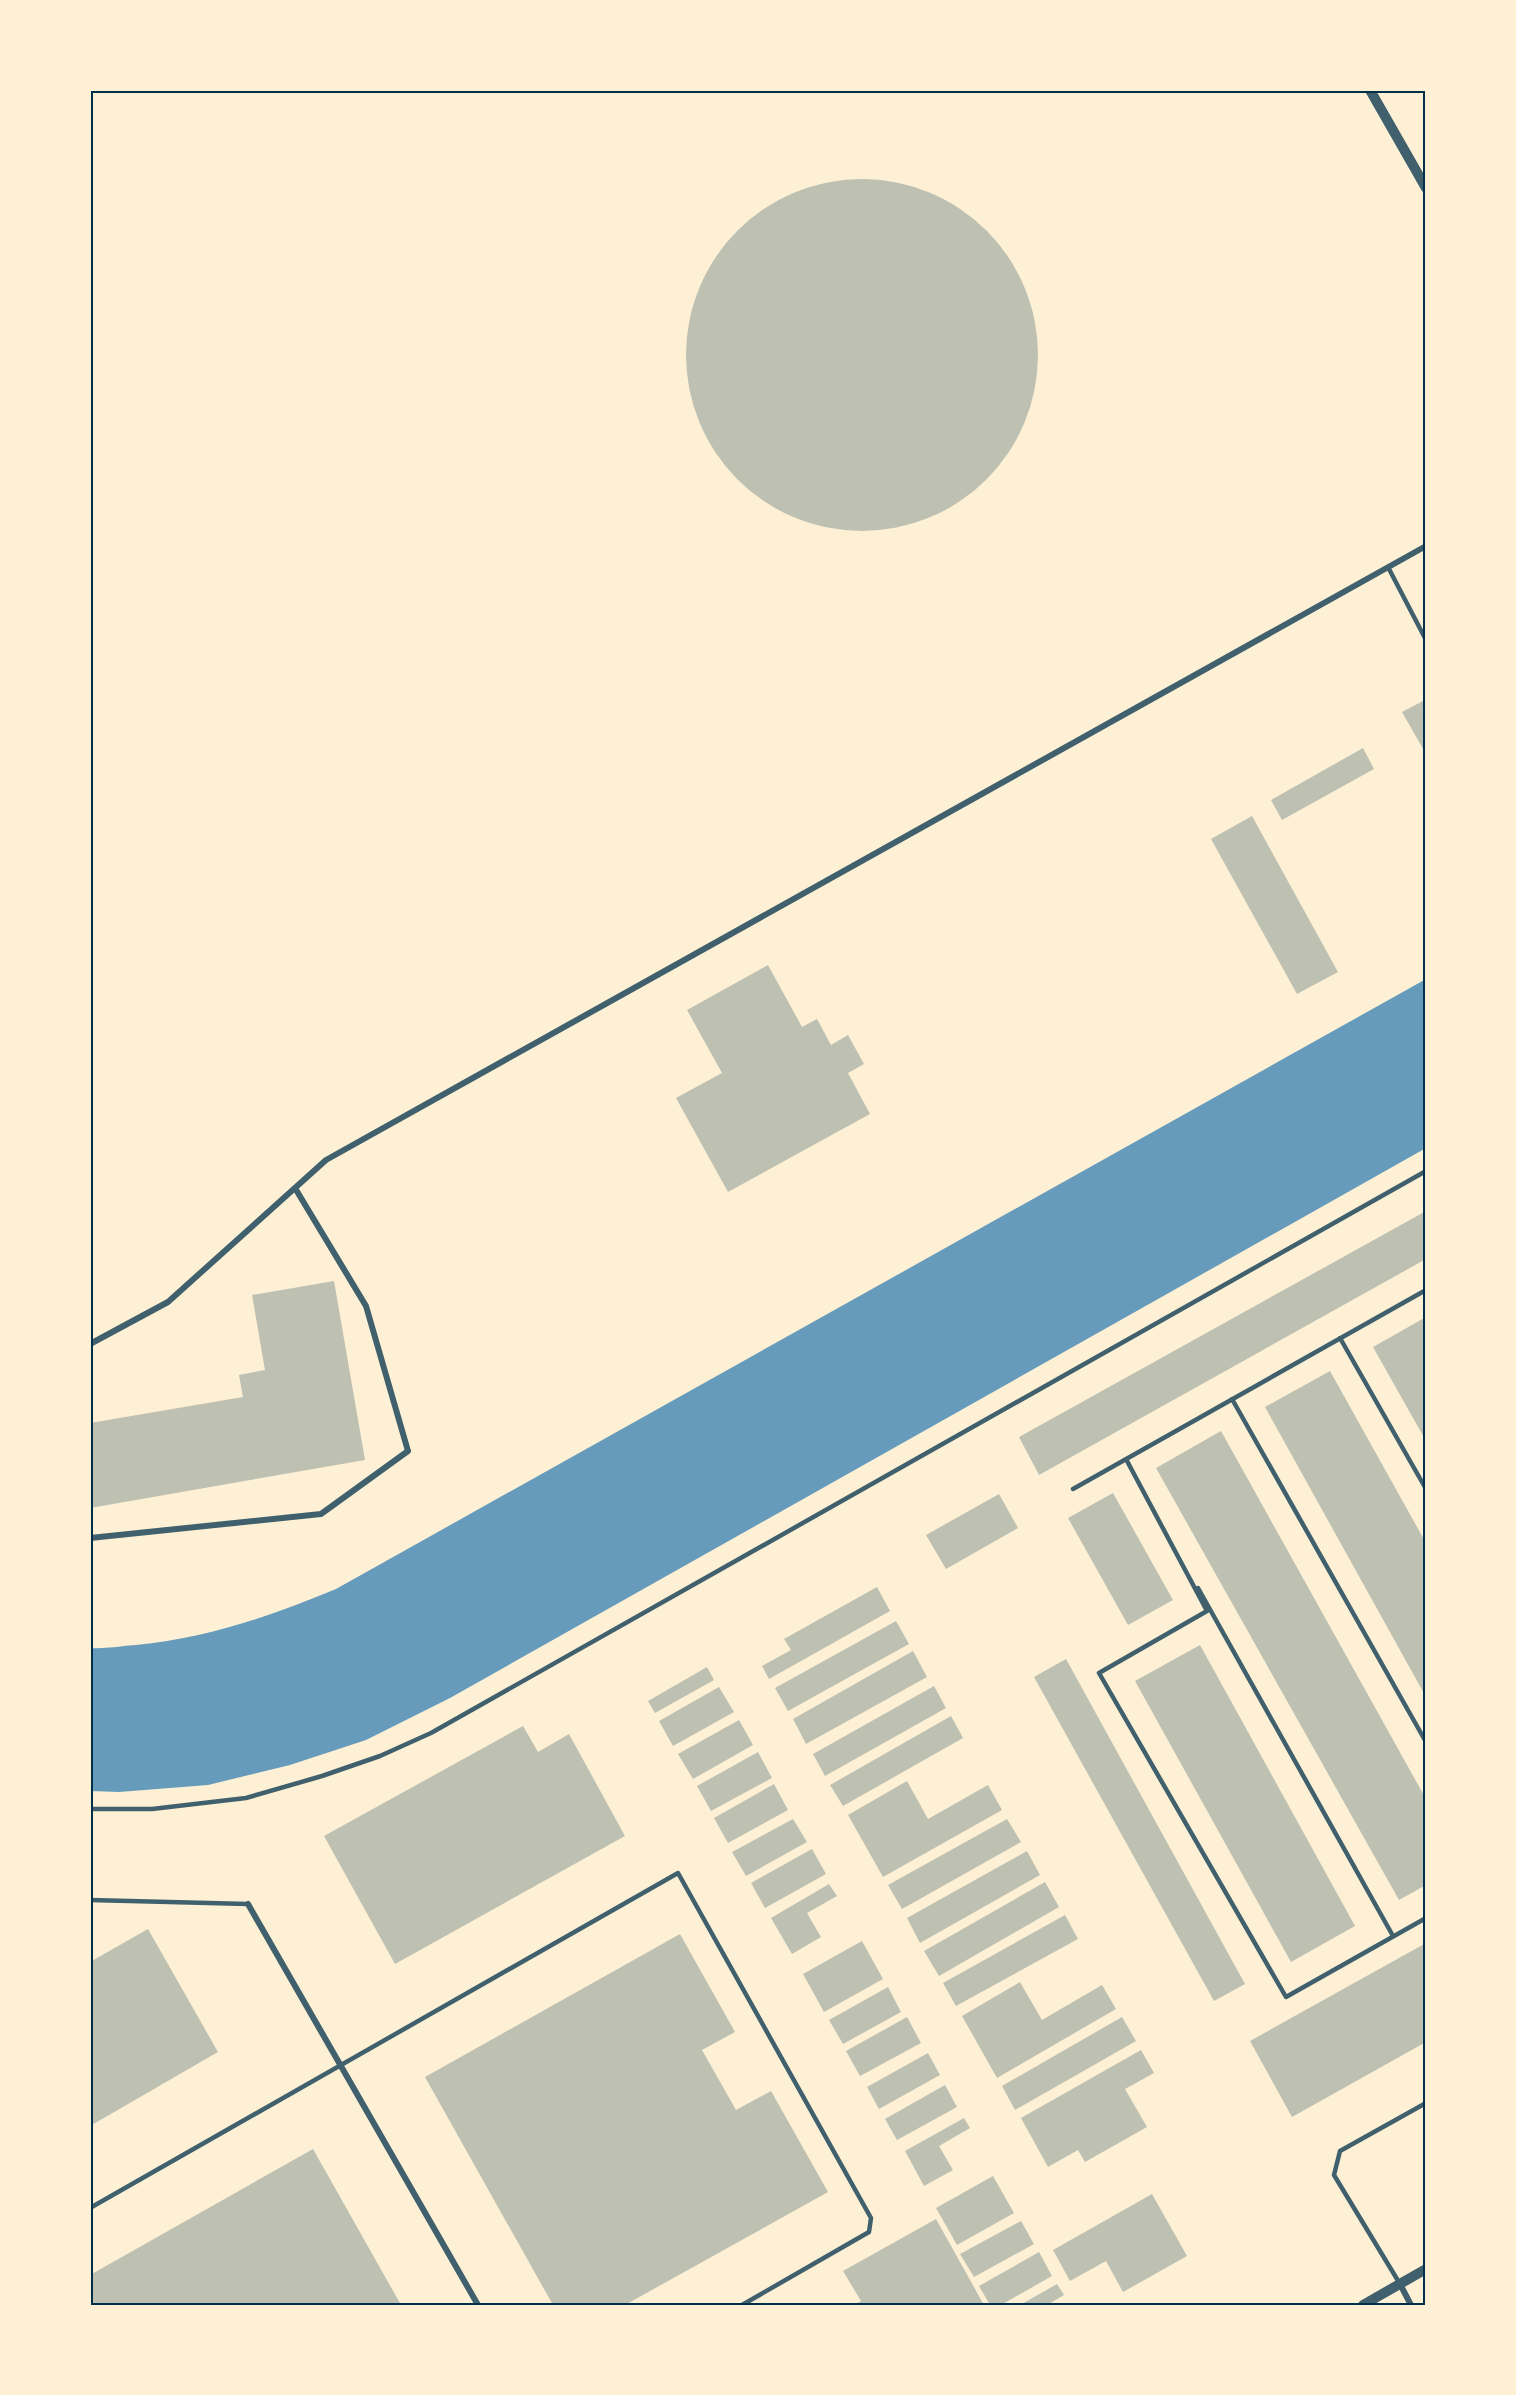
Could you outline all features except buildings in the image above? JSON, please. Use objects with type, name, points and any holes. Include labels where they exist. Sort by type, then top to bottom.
[{"type":"street","points":[[1370,90],[1426,188]]},
{"type":"street","points":[[90,1344],[168,1302],[326,1160],[1426,546]]},
{"type":"street","points":[[90,1538],[321,1514],[408,1451],[366,1306],[295,1188]]},
{"type":"street","points":[[248,1904],[478,2305]]},
{"type":"street","points":[[1363,2305],[1426,2269]]},
{"type":"street","points":[[1400,2284],[1412,2305]]},
{"type":"lane","points":[[1388,567],[1426,640]]},
{"type":"lane","points":[[90,1809],[152,1809],[246,1798],[380,1756],[431,1733],[1426,1171]]},
{"type":"lane","points":[[1072,1489],[1426,1290]]},
{"type":"lane","points":[[1340,1338],[1426,1489]]},
{"type":"lane","points":[[1232,1399],[1426,1742]]},
{"type":"lane","points":[[1126,1460],[1393,1936]]},
{"type":"lane","points":[[1126,1460],[1207,1611],[1099,1673],[1286,1997],[1426,1918]]},
{"type":"lane","points":[[90,2208],[678,1874],[871,2218],[868,2232],[742,2305]]},
{"type":"lane","points":[[90,1900],[248,1904]]},
{"type":"lane","points":[[1400,2284],[1334,2175],[1340,2151],[1426,2103]]},
{"type":"water","points":[[1426,979],[1426,1148],[450,1698],[366,1740],[290,1765],[208,1785],[119,1792],[90,1791],[90,1648],[162,1642],[188,1637],[263,1617],[336,1589]]}]
